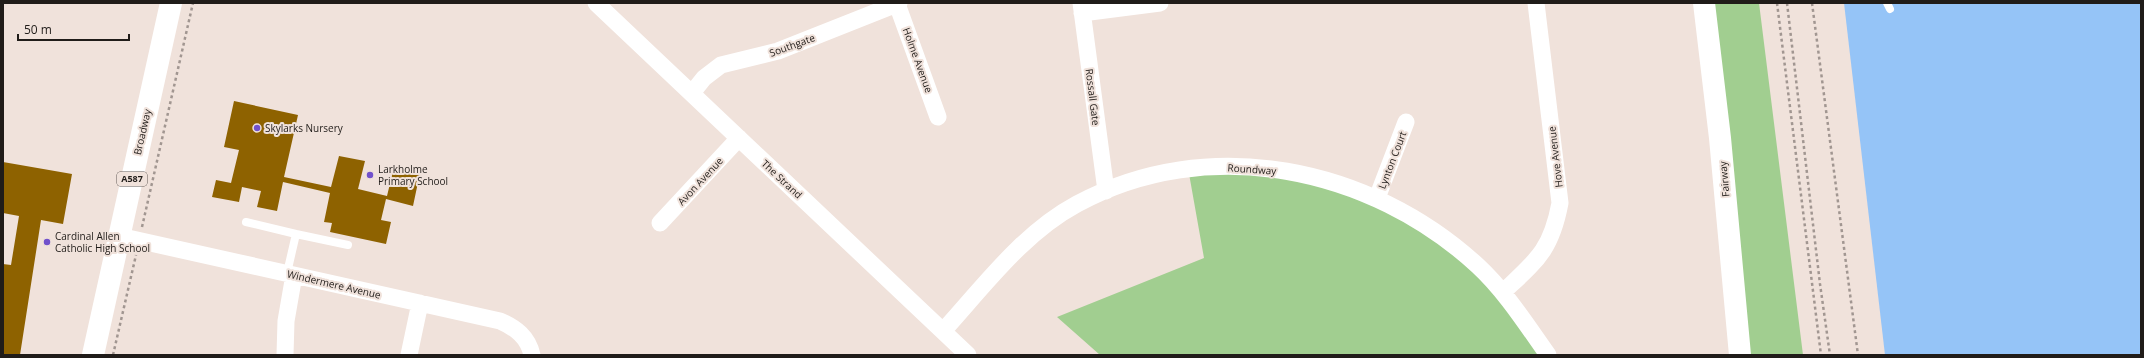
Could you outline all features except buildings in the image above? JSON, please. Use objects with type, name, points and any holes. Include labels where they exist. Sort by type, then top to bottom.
[{"type":"main road","name":"Broadway","points":[[93,355],[129,238],[171,3]]},
{"type":"main road","name":"Fairway","points":[[1704,3],[1720,138],[1740,355]]},
{"type":"street","name":"The Strand","points":[[596,3],[944,330],[968,355]]},
{"type":"street","name":"Southgate","points":[[692,93],[704,78],[721,65],[778,51],[898,3]]},
{"type":"street","name":"Holme Avenue","points":[[898,3],[938,117]]},
{"type":"street","points":[[1081,8],[1160,3]]},
{"type":"street","name":"Hove Avenue","points":[[1503,292],[1536,261],[1548,244],[1556,227],[1560,203],[1536,3]]},
{"type":"street","name":"Rossall Gate","points":[[1081,8],[1106,191]]},
{"type":"street","name":"Lynton Court","points":[[1378,198],[1406,122]]},
{"type":"street","name":"Avon Avenue","points":[[660,223],[739,138]]},
{"type":"street","name":"Roundway","points":[[944,330],[1018,250],[1034,236],[1076,205],[1134,180],[1188,168],[1223,167],[1286,172],[1318,178],[1378,198],[1417,220],[1449,242],[1478,266],[1503,292],[1548,355]]},
{"type":"street","name":"Windermere Avenue","points":[[129,238],[500,321],[514,326],[525,337],[532,355]]},
{"type":"street","points":[[285,355],[286,321],[291,274]]},
{"type":"street","points":[[409,355],[420,303]]},
{"type":"lane","points":[[246,222],[348,245]]},
{"type":"lane","points":[[291,274],[296,234]]},
{"type":"path","points":[[113,355],[129,238],[193,3]]},
{"type":"path","points":[[1778,3],[1821,355]]},
{"type":"path","points":[[1787,3],[1820,284],[1830,355]]},
{"type":"path","points":[[1812,3],[1858,355]]},
{"type":"green space","points":[[1704,3],[1759,3],[1803,355],[1740,355]]},
{"type":"green space","points":[[1188,168],[1318,178],[1449,242],[1548,355],[1100,355],[1057,317],[1204,258]]},
{"type":"water","points":[[1844,3],[2141,3],[2141,355],[1885,355]]},
{"type":"place","name":"Skylarks Nursery","points":[[257,128]]},
{"type":"place","name":"Larkholme Primary School","points":[[370,175]]},
{"type":"place","name":"Cardinal Allen Catholic High School","points":[[47,242]]}]
